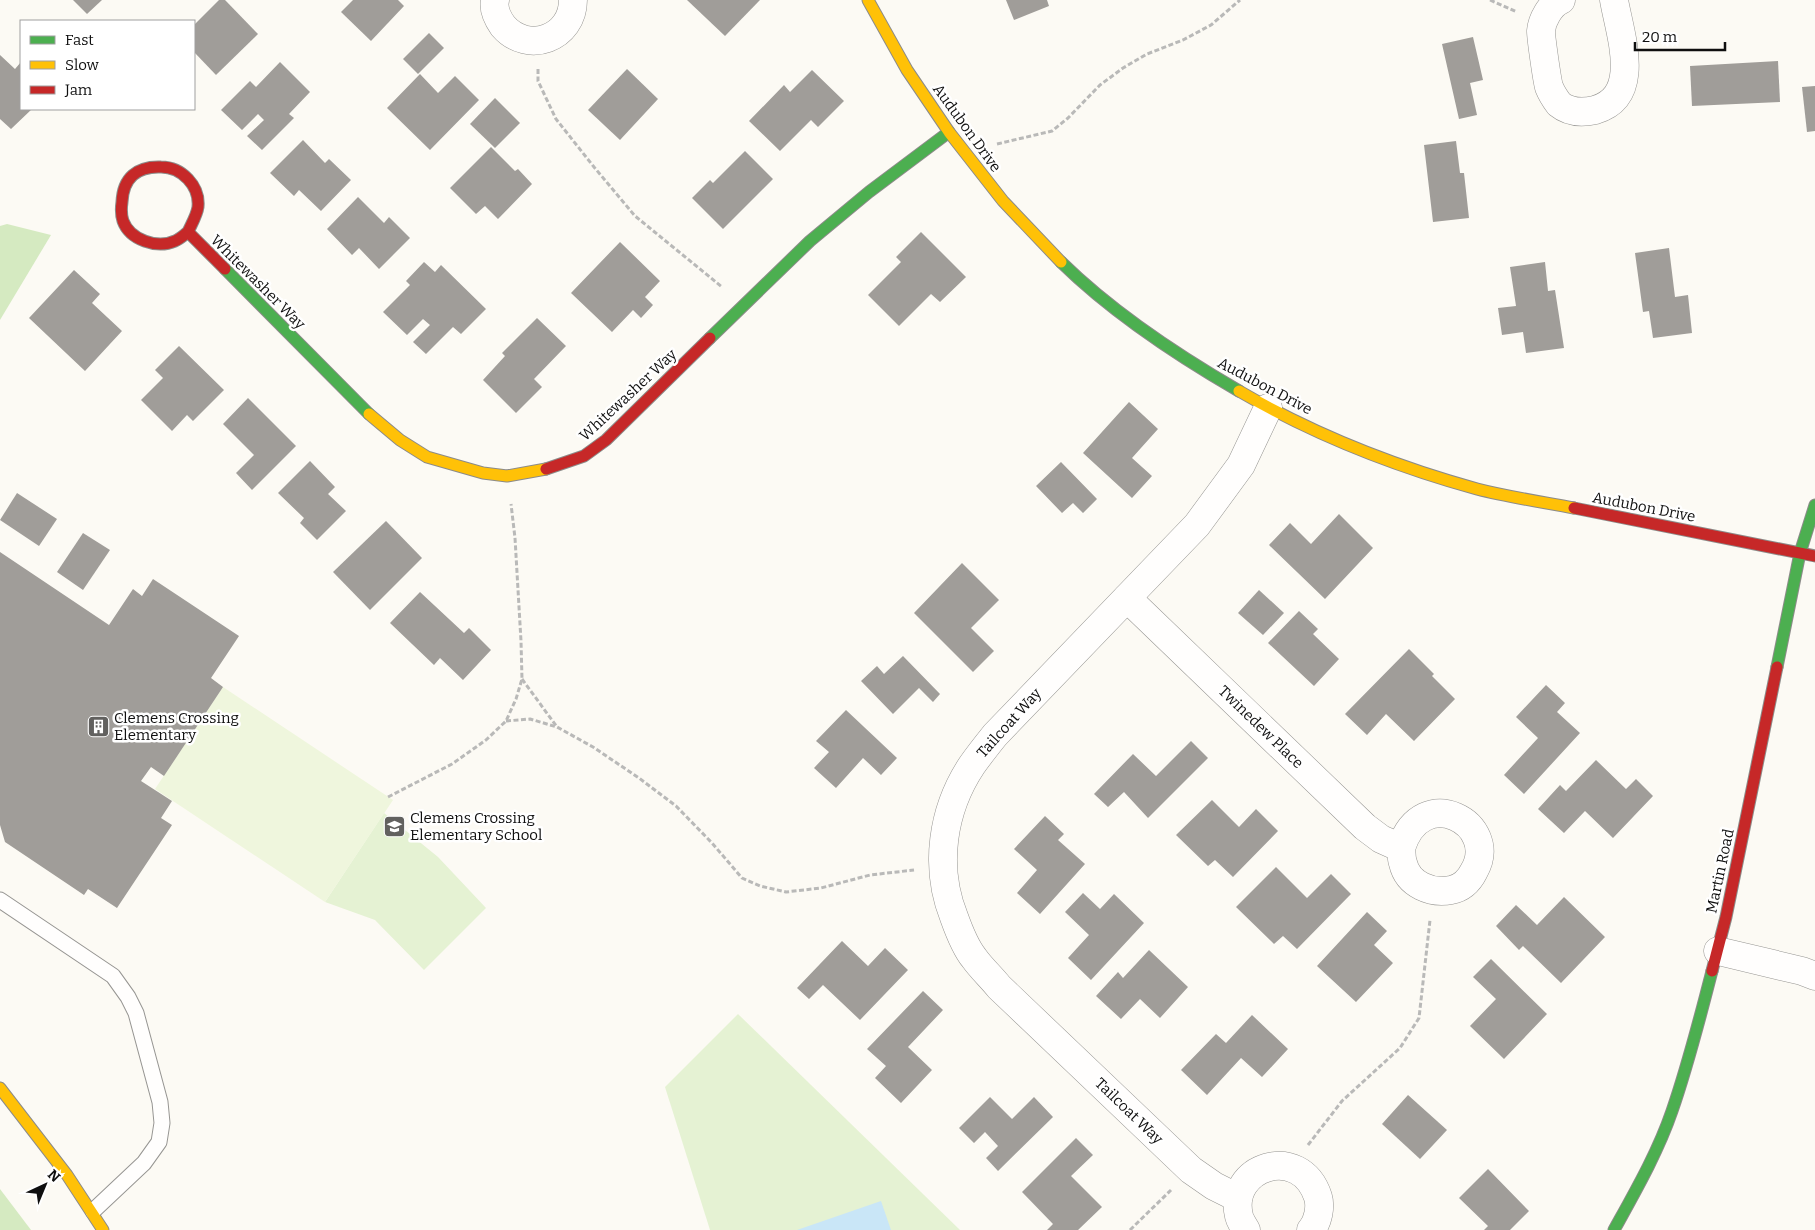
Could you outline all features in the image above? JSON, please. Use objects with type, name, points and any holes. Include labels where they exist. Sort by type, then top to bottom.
[{"type":"street","points":[[494,0],[499,20],[510,34],[524,40],[538,41],[551,38],[568,22],[573,9],[572,0]]},
{"type":"street","name":"Audubon Drive","points":[[868,0],[907,70],[949,132],[1003,201],[1062,263],[1106,302],[1154,338],[1268,408],[1352,447],[1404,466],[1478,489],[1815,556]]},
{"type":"street","points":[[1560,0],[1545,16],[1541,31],[1549,87],[1558,103],[1572,112],[1587,112],[1602,108],[1616,98],[1624,84],[1626,66],[1614,0]]},
{"type":"street","name":"Whitewasher Way","points":[[188,232],[370,415],[400,440],[427,457],[483,473],[507,476],[564,464],[584,456],[606,440],[810,241],[869,192],[949,132]]},
{"type":"street","points":[[160,165],[176,168],[188,177],[196,190],[199,204],[196,220],[188,232],[175,241],[160,244],[145,242],[130,232],[121,218],[119,201],[123,187],[133,173],[145,167],[160,165]]},
{"type":"street","name":"Tailcoat Way","points":[[1238,1198],[1214,1186],[1191,1170],[999,987],[973,958],[958,929],[946,898],[942,868],[943,842],[949,816],[958,790],[972,765],[995,735],[1197,525],[1241,464],[1268,408]]},
{"type":"street","name":"Martin Road","points":[[1614,1230],[1642,1179],[1672,1112],[1692,1047],[1718,950],[1800,553],[1815,505]]},
{"type":"street","name":"Twinedew Place","points":[[1127,598],[1365,827],[1381,840],[1401,848]]},
{"type":"street","points":[[1430,814],[1448,814],[1462,819],[1476,834],[1480,850],[1478,864],[1470,879],[1458,888],[1442,892],[1427,889],[1413,880],[1403,864],[1401,848],[1406,834],[1416,822],[1430,814]]},
{"type":"street","points":[[1718,950],[1815,976]]},
{"type":"street","points":[[0,1088],[47,1146],[93,1212],[103,1230]]},
{"type":"street","points":[[1246,1230],[1239,1217],[1238,1198],[1247,1180],[1260,1169],[1278,1165],[1291,1167],[1304,1174],[1314,1186],[1319,1201],[1318,1216],[1311,1230]]},
{"type":"lane","points":[[0,900],[113,976],[128,997],[136,1013],[160,1102],[162,1123],[159,1142],[144,1163],[93,1212]]},
{"type":"path","points":[[949,132],[988,146],[1052,132],[1100,85],[1122,68],[1147,54],[1183,40],[1211,25],[1240,0]]},
{"type":"path","points":[[538,41],[538,81],[556,119],[635,216],[717,282],[742,306]]},
{"type":"path","points":[[388,797],[452,764],[486,740],[506,721],[522,679],[515,538],[507,476]]},
{"type":"path","points":[[522,679],[557,727]]},
{"type":"path","points":[[506,721],[530,719],[557,727],[593,747],[676,806],[712,843],[742,878],[760,886],[786,892],[821,888],[870,875],[942,868]]},
{"type":"path","points":[[1291,1167],[1342,1101],[1400,1048],[1419,1018],[1431,913],[1427,889]]},
{"type":"path","points":[[1130,1230],[1191,1170]]},
{"type":"green space","points":[[7,224],[51,235],[0,320],[0,226]]},
{"type":"green space","points":[[223,687],[393,800],[325,902],[155,789]]},
{"type":"green space","points":[[384,813],[438,857],[486,908],[424,970],[375,920],[325,902]]},
{"type":"green space","points":[[738,1014],[960,1230],[710,1230],[665,1087]]},
{"type":"green space","points":[[0,1189],[31,1230],[0,1230]]},
{"type":"water","points":[[881,1201],[891,1230],[797,1230]]},
{"type":"building","points":[[73,0],[102,0],[87,14]]},
{"type":"building","points":[[219,0],[225,0],[258,34],[216,75],[195,53],[195,24]]},
{"type":"building","points":[[353,0],[398,0],[404,6],[371,41],[341,12]]},
{"type":"building","points":[[687,0],[760,0],[725,36]]},
{"type":"building","points":[[1006,0],[1047,0],[1049,6],[1014,20]]},
{"type":"building","points":[[429,33],[444,48],[418,74],[403,59]]},
{"type":"building","points":[[1473,37],[1483,80],[1470,83],[1477,115],[1459,119],[1442,44]]},
{"type":"building","points":[[0,55],[15,69],[20,63],[20,110],[31,110],[11,129],[0,119]]},
{"type":"building","points":[[1778,61],[1780,102],[1692,106],[1690,66]]},
{"type":"building","points":[[280,62],[310,92],[289,114],[294,118],[262,150],[247,136],[264,120],[258,114],[242,130],[221,110],[250,81],[256,87]]},
{"type":"building","points":[[627,69],[658,99],[620,140],[588,110]]},
{"type":"building","points":[[812,70],[844,101],[818,127],[811,120],[780,151],[749,121],[784,85],[790,92]]},
{"type":"building","points":[[420,74],[438,93],[455,76],[479,100],[430,150],[387,108]]},
{"type":"building","points":[[1815,86],[1815,131],[1807,132],[1802,87]]},
{"type":"building","points":[[495,98],[520,123],[495,148],[470,124]]},
{"type":"building","points":[[303,140],[325,163],[329,159],[351,180],[321,211],[299,190],[294,196],[270,173]]},
{"type":"building","points":[[1456,141],[1460,173],[1464,173],[1469,218],[1433,222],[1424,145]]},
{"type":"building","points":[[491,147],[515,171],[518,169],[532,184],[498,219],[485,206],[476,214],[450,188]]},
{"type":"building","points":[[745,151],[773,179],[723,229],[692,198],[710,180],[713,183]]},
{"type":"building","points":[[358,197],[384,223],[389,217],[410,238],[379,269],[359,248],[352,255],[327,229]]},
{"type":"building","points":[[921,232],[966,277],[940,302],[931,294],[899,326],[868,295],[901,262],[896,257]]},
{"type":"building","points":[[620,242],[660,281],[645,297],[653,305],[641,318],[633,310],[612,332],[571,293]]},
{"type":"building","points":[[1669,248],[1675,297],[1688,295],[1692,333],[1653,338],[1649,311],[1643,312],[1635,253]]},
{"type":"building","points":[[424,262],[435,272],[441,265],[486,309],[461,334],[453,327],[426,354],[413,342],[430,325],[423,319],[407,335],[383,312],[410,285],[406,281]]},
{"type":"building","points":[[1545,262],[1548,291],[1555,290],[1564,348],[1526,353],[1523,332],[1502,335],[1498,308],[1516,306],[1510,267]]},
{"type":"building","points":[[74,270],[100,294],[92,303],[122,331],[85,371],[29,318]]},
{"type":"building","points":[[537,318],[566,346],[534,379],[542,387],[516,413],[483,380],[505,356],[502,353]]},
{"type":"building","points":[[179,346],[224,390],[193,421],[187,415],[172,431],[141,400],[163,378],[155,370]]},
{"type":"building","points":[[248,398],[296,446],[252,490],[236,473],[254,455],[223,424]]},
{"type":"building","points":[[1129,402],[1158,429],[1132,458],[1152,476],[1132,498],[1083,453]]},
{"type":"building","points":[[310,461],[335,487],[328,494],[346,511],[317,540],[300,523],[304,518],[278,493]]},
{"type":"building","points":[[1061,462],[1097,499],[1083,513],[1073,503],[1062,513],[1036,486]]},
{"type":"building","points":[[17,493],[57,519],[39,546],[0,520]]},
{"type":"building","points":[[1339,514],[1373,548],[1325,599],[1269,545],[1290,523],[1311,544]]},
{"type":"building","points":[[386,521],[422,558],[370,610],[333,572]]},
{"type":"building","points":[[83,533],[110,550],[83,590],[57,572]]},
{"type":"building","name":"Clemens Crossing Elementary","points":[[0,552],[109,625],[133,589],[142,596],[153,579],[239,636],[211,678],[223,687],[164,776],[151,767],[141,781],[172,801],[161,818],[172,825],[117,908],[88,889],[84,895],[5,842],[0,825]]},
{"type":"building","points":[[962,563],[999,600],[971,628],[994,651],[973,672],[914,613]]},
{"type":"building","points":[[1259,590],[1284,613],[1263,635],[1238,613]]},
{"type":"building","points":[[420,592],[464,633],[469,628],[491,650],[463,680],[440,658],[434,665],[390,623]]},
{"type":"building","points":[[1299,611],[1318,629],[1313,634],[1339,659],[1314,686],[1268,643]]},
{"type":"building","points":[[1409,649],[1455,699],[1414,741],[1386,714],[1367,735],[1345,714]]},
{"type":"building","points":[[903,656],[940,694],[933,702],[919,688],[893,714],[861,681],[877,666],[884,674]]},
{"type":"building","points":[[1546,685],[1565,703],[1557,712],[1580,733],[1524,794],[1504,775],[1538,738],[1516,717]]},
{"type":"building","points":[[846,710],[897,758],[881,775],[863,758],[836,788],[814,768],[829,752],[816,741]]},
{"type":"building","points":[[1191,741],[1208,758],[1148,818],[1124,792],[1108,807],[1094,794],[1133,754],[1156,776]]},
{"type":"building","points":[[1596,760],[1626,789],[1636,779],[1653,796],[1613,838],[1585,811],[1564,833],[1538,809],[1560,785],[1566,791]]},
{"type":"building","points":[[1212,800],[1239,827],[1256,809],[1278,831],[1233,877],[1215,860],[1208,866],[1176,835]]},
{"type":"building","points":[[1045,816],[1064,834],[1058,840],[1085,864],[1040,914],[1017,893],[1037,870],[1014,849]]},
{"type":"building","points":[[1276,867],[1307,898],[1331,874],[1351,894],[1297,949],[1283,936],[1274,944],[1236,907]]},
{"type":"building","points":[[1083,893],[1100,909],[1114,894],[1144,923],[1091,980],[1068,958],[1089,935],[1065,912]]},
{"type":"building","points":[[1564,897],[1605,937],[1561,983],[1523,946],[1519,950],[1496,926],[1516,905],[1537,925]]},
{"type":"building","points":[[1367,912],[1387,931],[1374,945],[1393,963],[1356,1002],[1317,966]]},
{"type":"building","points":[[842,941],[868,966],[885,948],[908,970],[860,1020],[823,985],[809,999],[797,988]]},
{"type":"building","points":[[1149,950],[1188,987],[1160,1018],[1140,999],[1121,1019],[1096,996],[1118,972],[1123,978]]},
{"type":"building","points":[[1491,959],[1547,1014],[1504,1059],[1470,1026],[1496,999],[1473,977]]},
{"type":"building","points":[[923,991],[943,1010],[908,1047],[932,1070],[901,1103],[875,1078],[886,1066],[867,1049]]},
{"type":"building","points":[[1252,1015],[1288,1049],[1262,1077],[1241,1058],[1207,1095],[1181,1070],[1216,1034],[1226,1043]]},
{"type":"building","points":[[1408,1095],[1447,1130],[1420,1159],[1382,1124]]},
{"type":"building","points":[[990,1097],[1012,1119],[1034,1097],[1053,1117],[998,1171],[986,1158],[998,1146],[985,1132],[974,1143],[959,1128]]},
{"type":"building","points":[[1076,1138],[1093,1155],[1071,1176],[1102,1207],[1078,1230],[1047,1230],[1053,1224],[1022,1192]]},
{"type":"building","points":[[1488,1169],[1529,1211],[1510,1230],[1484,1230],[1488,1226],[1459,1198]]},
{"type":"traffic: fast","points":[[710,338],[810,241],[869,192],[949,132]]},
{"type":"traffic: fast","points":[[1061,262],[1081,281],[1146,332],[1239,391]]},
{"type":"traffic: fast","points":[[225,269],[369,414]]},
{"type":"traffic: fast","points":[[1777,667],[1800,553],[1815,505]]},
{"type":"traffic: fast","points":[[1614,1230],[1660,1142],[1689,1059],[1712,971]]},
{"type":"traffic: slow","points":[[868,0],[907,70],[949,132],[1003,201],[1061,262]]},
{"type":"traffic: slow","points":[[1239,391],[1325,435],[1415,470],[1489,492],[1574,508]]},
{"type":"traffic: slow","points":[[369,414],[400,440],[427,457],[483,473],[507,476],[546,469]]},
{"type":"traffic: slow","points":[[0,1088],[67,1175],[103,1230]]},
{"type":"traffic: jam","points":[[188,232],[175,241],[160,244],[145,241],[132,233],[123,221],[121,210],[123,194],[128,180],[138,171],[152,167],[176,170],[188,179],[193,185],[198,199],[195,217],[188,232],[225,269]]},
{"type":"traffic: jam","points":[[546,469],[584,456],[606,440],[710,338]]},
{"type":"traffic: jam","points":[[1574,508],[1815,556]]},
{"type":"traffic: jam","points":[[1712,971],[1726,917],[1777,667]]},
{"type":"place","name":"Clemens Crossing Elementary","points":[[98,727]]},
{"type":"place","name":"Clemens Crossing Elementary School","points":[[394,827]]}]
